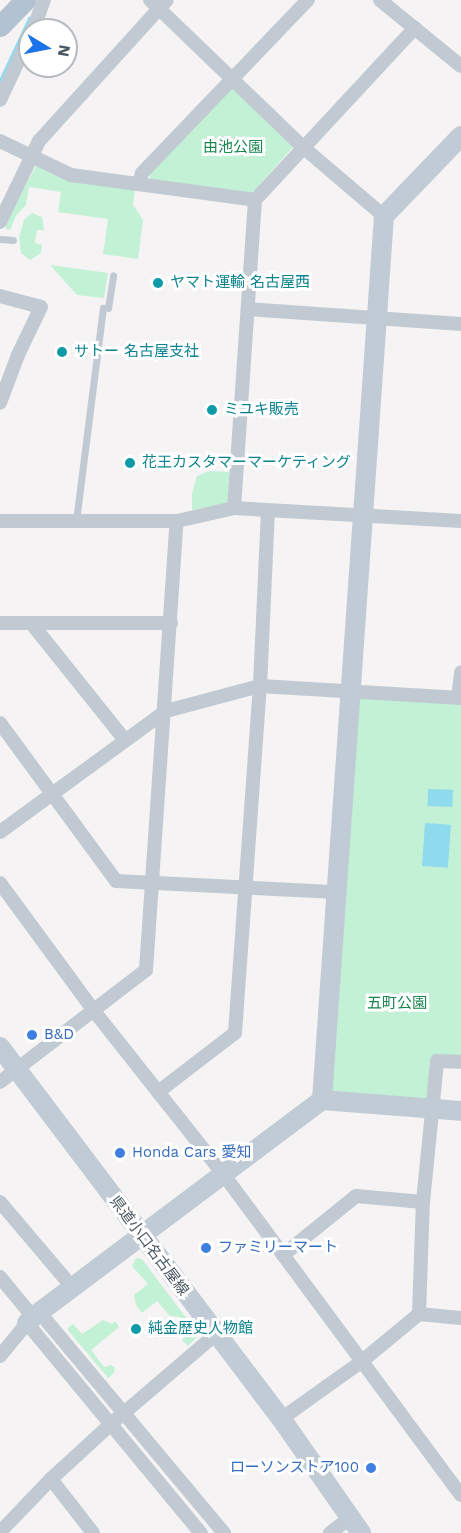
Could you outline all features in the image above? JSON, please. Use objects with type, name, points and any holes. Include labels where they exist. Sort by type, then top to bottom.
[{"type":"main road","points":[[0,26],[25,0]]},
{"type":"street","points":[[37,18],[44,0]]},
{"type":"street","points":[[139,184],[142,173],[308,0]]},
{"type":"street","points":[[380,0],[461,66]]},
{"type":"street","points":[[0,222],[39,141],[159,3],[231,80],[304,148],[384,216]]},
{"type":"street","points":[[234,508],[255,200],[414,28]]},
{"type":"street","points":[[0,100],[18,62]]},
{"type":"street","points":[[322,1100],[384,216],[461,136]]},
{"type":"street","points":[[0,141],[71,175],[255,200]]},
{"type":"street","points":[[0,296],[41,307],[18,354],[0,402]]},
{"type":"street","points":[[248,309],[461,324]]},
{"type":"street","points":[[0,521],[177,521],[234,508],[364,513],[461,520]]},
{"type":"street","points":[[158,1092],[235,1033],[243,888],[260,686],[268,511]]},
{"type":"street","points":[[0,1082],[146,970],[166,711],[177,521]]},
{"type":"street","points":[[0,623],[171,622]]},
{"type":"street","points":[[32,624],[124,740]]},
{"type":"street","points":[[0,832],[166,711],[260,686],[460,698],[461,672]]},
{"type":"street","points":[[0,723],[116,881],[336,892]]},
{"type":"street","points":[[0,883],[94,1011],[224,1175],[461,1495]]},
{"type":"street","name":"県道小口名古屋線","points":[[0,1047],[281,1419],[355,1526]]},
{"type":"street","points":[[419,1314],[423,1202],[437,1061],[461,1062]]},
{"type":"street","points":[[0,1356],[33,1318],[322,1100],[461,1111]]},
{"type":"street","points":[[283,1255],[356,1196],[423,1202]]},
{"type":"street","points":[[0,1202],[73,1288]]},
{"type":"street","points":[[0,1277],[111,1424],[201,1533]]},
{"type":"street","points":[[281,1419],[361,1362],[419,1314],[461,1318]]},
{"type":"street","points":[[33,1318],[124,1412],[224,1533]]},
{"type":"street","points":[[0,1532],[51,1479],[124,1412],[216,1334]]},
{"type":"street","points":[[51,1479],[91,1532]]},
{"type":"street","points":[[330,1533],[355,1526]]},
{"type":"lane","points":[[0,239],[13,240]]},
{"type":"lane","points":[[76,521],[105,308],[113,275]]},
{"type":"green space","name":"由池公園","points":[[232,88],[293,147],[252,193],[151,180],[149,174]]},
{"type":"green space","points":[[36,166],[135,189],[133,205],[143,220],[138,259],[103,254],[108,219],[58,212],[61,192],[29,187],[26,205],[16,216],[10,230],[6,229],[6,222]]},
{"type":"green space","points":[[32,213],[42,217],[44,230],[37,230],[35,243],[42,245],[41,253],[30,260],[21,253],[19,237],[24,220]]},
{"type":"green space","points":[[50,265],[108,273],[104,298],[77,295]]},
{"type":"green space","points":[[210,471],[229,472],[228,503],[192,510],[192,493],[197,476]]},
{"type":"green space","name":"五町公園","points":[[359,697],[461,705],[461,1060],[434,1059],[427,1102],[336,1097],[327,1087]]},
{"type":"green space","points":[[136,1258],[142,1259],[199,1335],[188,1346],[182,1340],[191,1332],[180,1317],[170,1316],[157,1301],[142,1313],[136,1305],[134,1295],[148,1284],[132,1266]]},
{"type":"green space","points":[[103,1320],[112,1324],[115,1321],[119,1327],[91,1350],[104,1367],[111,1365],[115,1368],[114,1373],[108,1378],[67,1329],[73,1324],[82,1334]]},
{"type":"water","points":[[428,789],[453,790],[452,807],[427,806]]},
{"type":"water","points":[[425,823],[451,825],[448,868],[422,866]]},
{"type":"waterway","points":[[0,83],[18,45]]},
{"type":"place","name":"ヤマト運輸 名古屋西","points":[[158,283]]},
{"type":"place","name":"サトー 名古屋支社","points":[[62,352]]},
{"type":"place","name":"ミユキ販売","points":[[212,410]]},
{"type":"place","name":"花王カスタマーマーケティング","points":[[130,463]]},
{"type":"place","name":"B&D","points":[[32,1035]]},
{"type":"place","name":"Honda Cars 愛知","points":[[120,1153]]},
{"type":"place","name":"ファミリーマート","points":[[206,1248]]},
{"type":"place","name":"純金歴史人物館","points":[[136,1329]]},
{"type":"place","name":"ローソンストア100","points":[[371,1468]]}]
